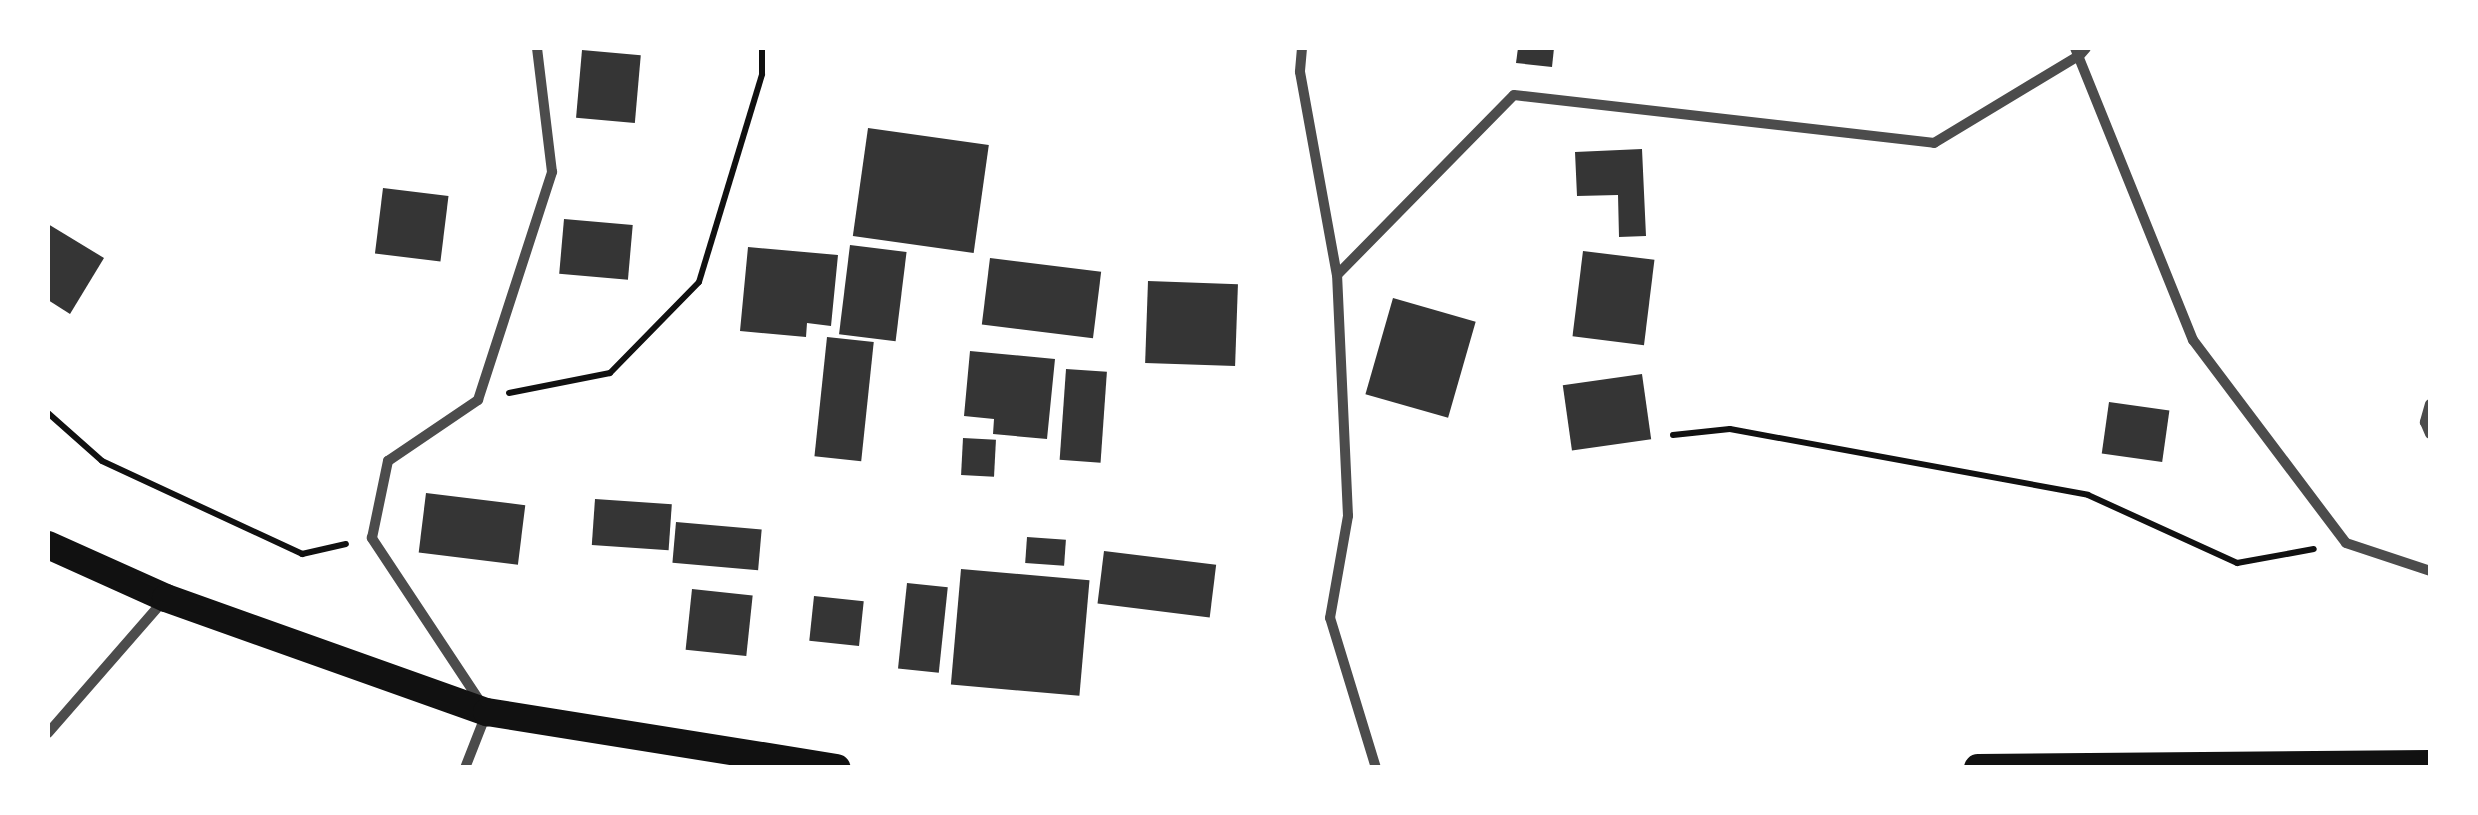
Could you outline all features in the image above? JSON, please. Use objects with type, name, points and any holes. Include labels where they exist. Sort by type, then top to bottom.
[{"type":"highway","points":[[48,545],[166,598],[487,712],[836,768]]},
{"type":"highway","points":[[1978,768],[2422,766]]},
{"type":"street","points":[[465,768],[487,712],[372,538],[388,461],[478,400],[552,172],[537,48]]},
{"type":"street","points":[[1302,48],[1300,72],[1336,274],[1348,516],[1330,618],[1376,768]]},
{"type":"street","points":[[1336,274],[1514,95],[1934,144],[2080,50],[2192,340],[2346,543],[2430,571]]},
{"type":"street","points":[[2430,404],[2426,422],[2430,434]]},
{"type":"street","points":[[48,733],[166,598]]},
{"type":"path","points":[[478,400],[610,373],[699,282],[762,74],[762,48]]},
{"type":"path","points":[[48,413],[102,461],[302,554],[372,538]]},
{"type":"path","points":[[1673,435],[1730,429],[2088,495],[2237,563],[2346,543]]},
{"type":"building","points":[[1518,48],[1554,48],[1552,67],[1516,63]]},
{"type":"building","points":[[582,50],[641,55],[635,123],[576,118]]},
{"type":"building","points":[[868,128],[989,145],[974,253],[853,236]]},
{"type":"building","points":[[1642,149],[1646,236],[1619,237],[1618,195],[1577,196],[1575,152]]},
{"type":"building","points":[[383,188],[449,196],[440,262],[375,254]]},
{"type":"building","points":[[564,219],[633,225],[628,280],[559,274]]},
{"type":"building","points":[[48,224],[104,258],[70,314],[48,300]]},
{"type":"building","points":[[850,245],[907,252],[896,341],[839,334]]},
{"type":"building","points":[[748,247],[838,255],[831,326],[807,323],[806,337],[740,331]]},
{"type":"building","points":[[1583,251],[1654,260],[1644,345],[1573,336]]},
{"type":"building","points":[[990,258],[1101,272],[1093,338],[982,325]]},
{"type":"building","points":[[1148,281],[1238,284],[1235,366],[1145,363]]},
{"type":"building","points":[[1393,298],[1476,322],[1448,418],[1365,394]]},
{"type":"building","points":[[827,337],[874,342],[861,461],[814,456]]},
{"type":"building","points":[[970,351],[1055,359],[1047,439],[993,434],[994,419],[964,416]]},
{"type":"building","points":[[1066,369],[1107,372],[1101,463],[1060,460]]},
{"type":"building","points":[[1642,374],[1651,439],[1572,450],[1563,385]]},
{"type":"building","points":[[2109,402],[2169,410],[2162,462],[2102,453]]},
{"type":"building","points":[[963,438],[996,440],[994,477],[961,475]]},
{"type":"building","points":[[426,493],[525,505],[518,565],[419,553]]},
{"type":"building","points":[[595,499],[672,504],[669,550],[592,545]]},
{"type":"building","points":[[676,522],[762,529],[758,570],[672,563]]},
{"type":"building","points":[[1027,537],[1066,540],[1064,566],[1025,563]]},
{"type":"building","points":[[1104,551],[1216,565],[1210,617],[1098,604]]},
{"type":"building","points":[[961,569],[1090,580],[1079,696],[951,685]]},
{"type":"building","points":[[907,583],[948,587],[939,673],[898,669]]},
{"type":"building","points":[[692,589],[753,595],[746,656],[686,650]]},
{"type":"building","points":[[814,596],[864,601],[859,646],[809,641]]}]
